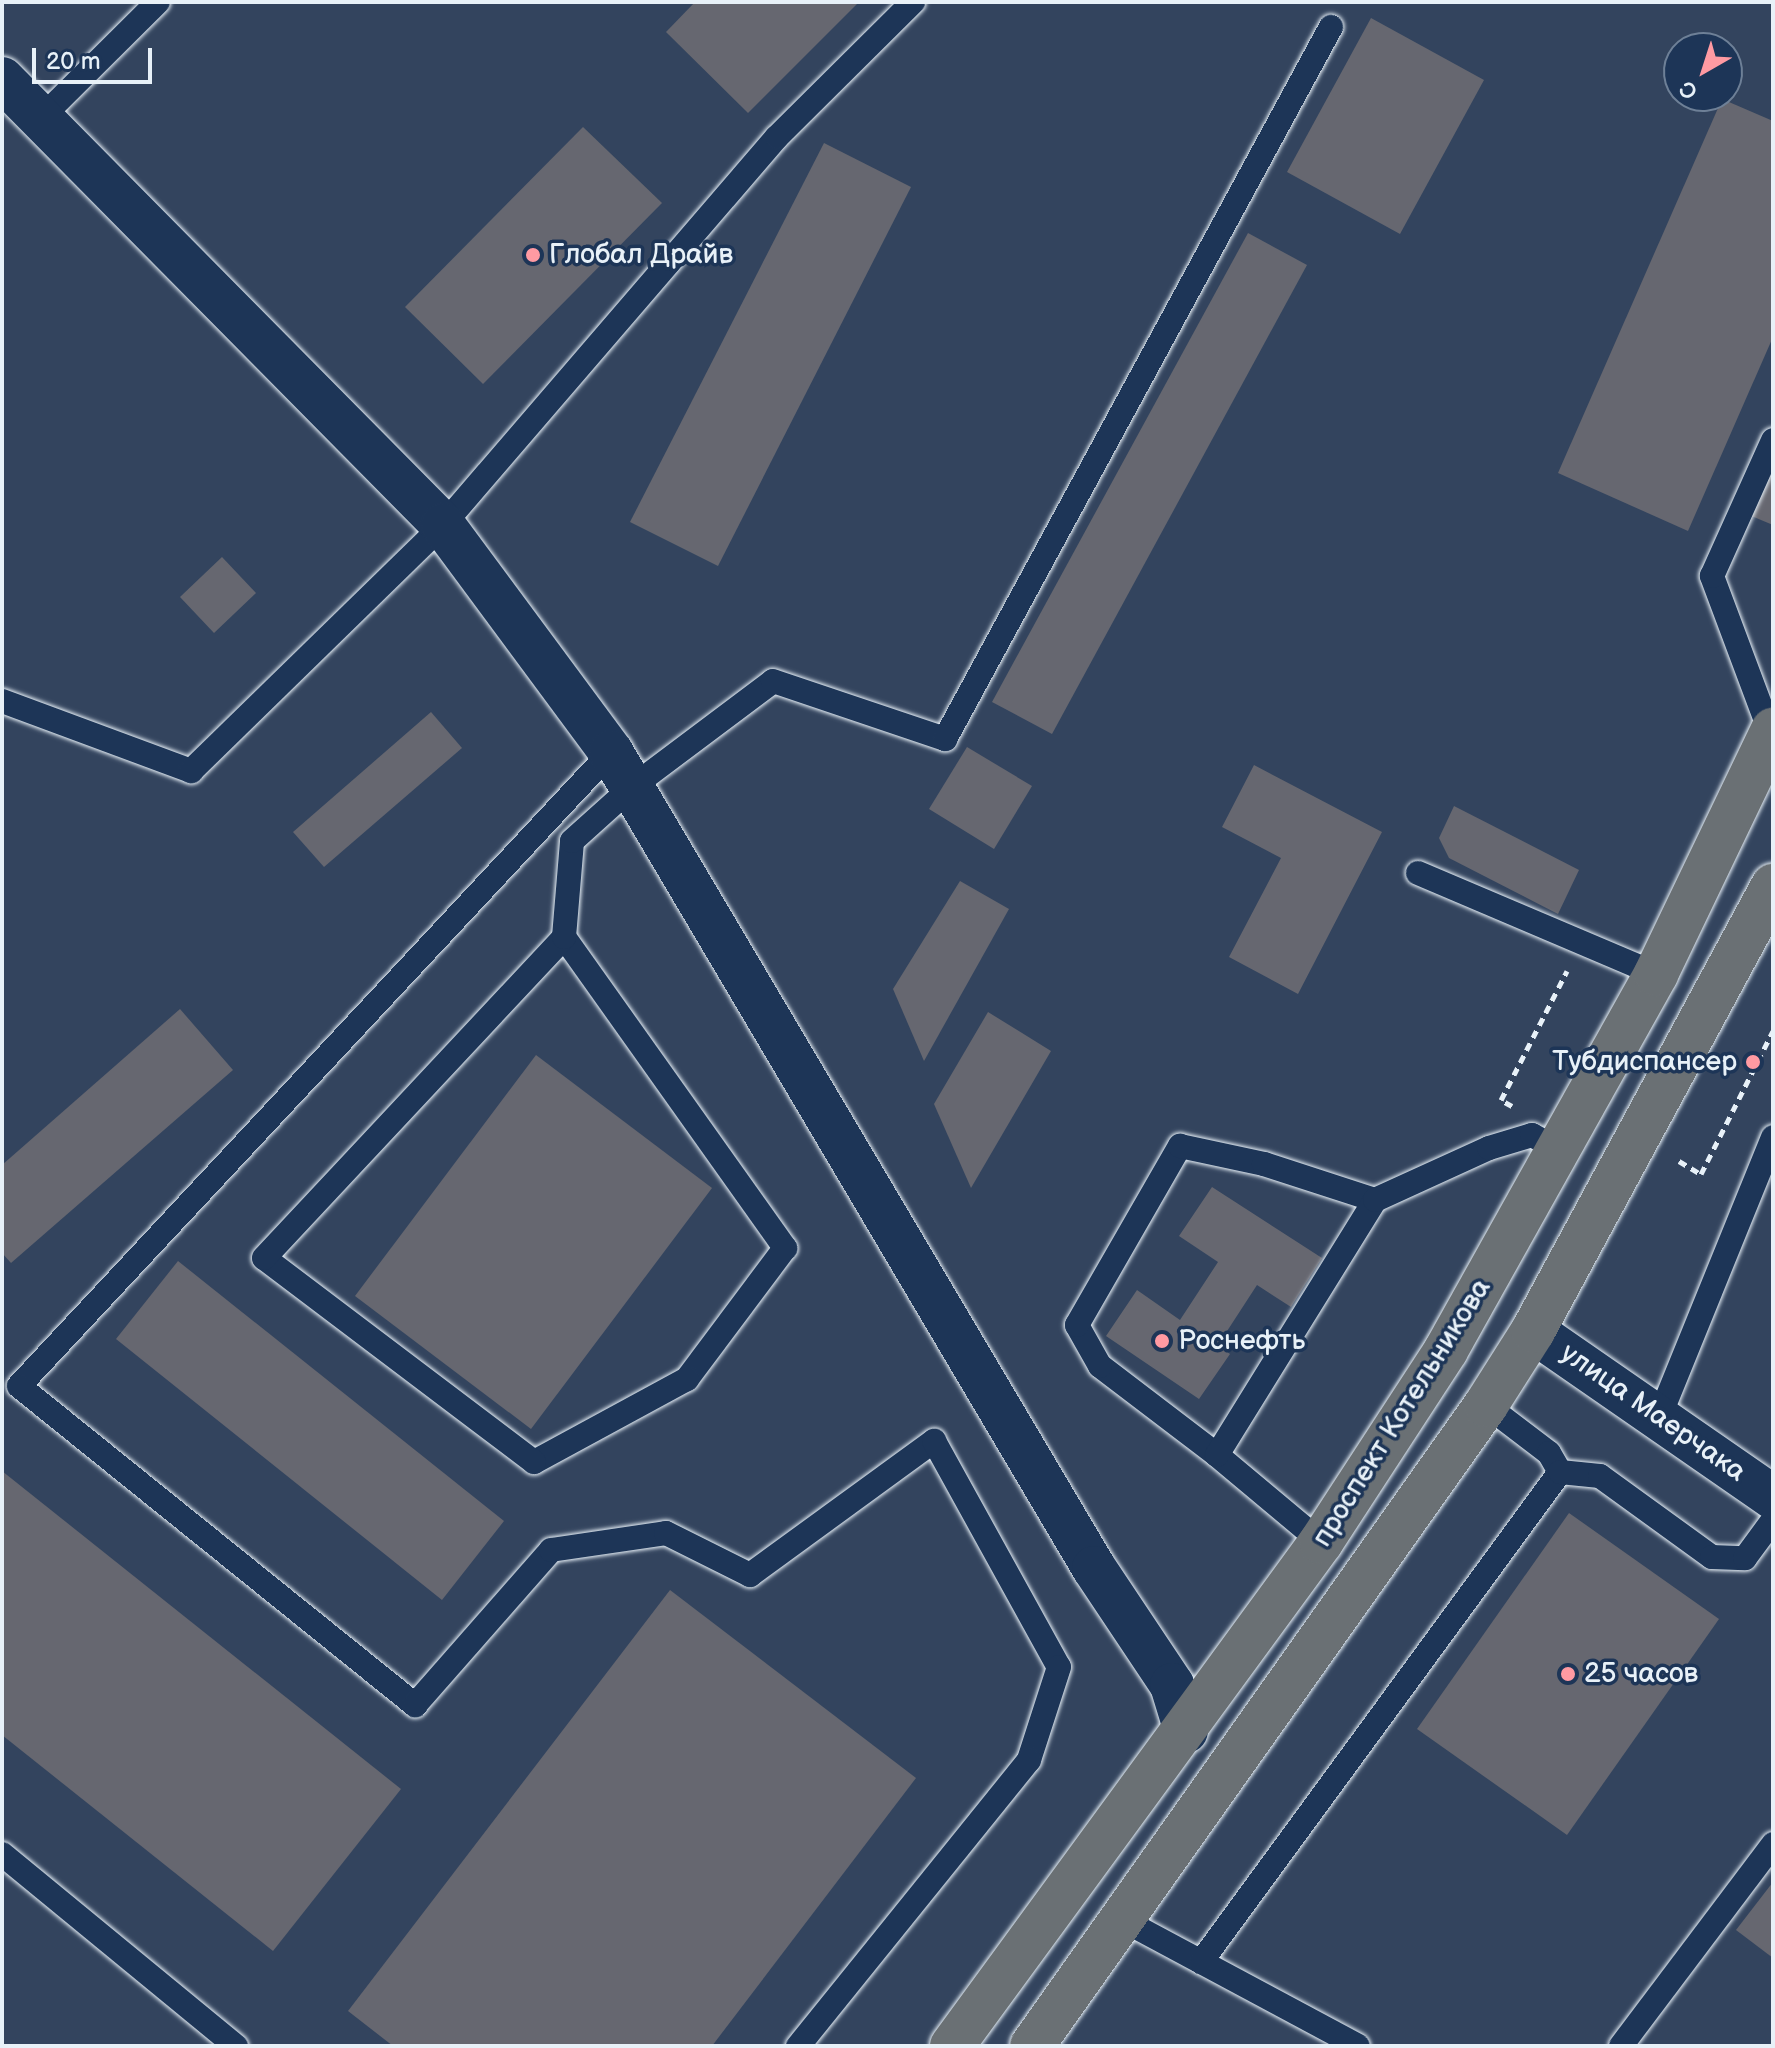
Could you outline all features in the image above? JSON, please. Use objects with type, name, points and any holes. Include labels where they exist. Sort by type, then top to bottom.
[{"type":"highway","name":"проспект Котельникова","points":[[952,2046],[1186,1731],[1321,1542],[1446,1350],[1561,1151],[1656,974],[1772,732]]},
{"type":"highway","name":"проспект Котельникова","points":[[1032,2046],[1125,1921],[1486,1405],[1533,1331],[1773,886]]},
{"type":"street","points":[[2,79],[443,525],[621,769],[1077,1541],[1172,1685],[1186,1731]]},
{"type":"street","name":"улица Маерчака","points":[[1533,1331],[1773,1497]]},
{"type":"lane","points":[[40,119],[158,2]]},
{"type":"lane","points":[[2,701],[191,771],[443,525],[777,137],[913,2]]},
{"type":"lane","points":[[798,2046],[1029,1760],[1059,1667],[934,1441],[750,1575],[666,1533],[551,1550],[415,1705],[19,1386],[621,769],[773,681],[945,739],[1331,27]]},
{"type":"lane","points":[[1772,732],[1712,576],[1773,440]]},
{"type":"lane","points":[[564,937],[785,1248],[687,1379],[534,1462],[264,1258],[564,937],[572,841],[621,769]]},
{"type":"lane","points":[[1418,873],[1656,974]]},
{"type":"lane","points":[[1217,1455],[1375,1200],[1489,1148],[1532,1135],[1561,1151]]},
{"type":"lane","points":[[1659,1418],[1773,1137]]},
{"type":"lane","points":[[1321,1542],[1217,1455],[1100,1366],[1077,1325],[1180,1146],[1264,1164],[1375,1200]]},
{"type":"lane","points":[[1486,1405],[1549,1453],[1560,1472]]},
{"type":"lane","points":[[1560,1472],[1600,1476],[1712,1557],[1745,1558],[1773,1520]]},
{"type":"lane","points":[[1201,1962],[1560,1472]]},
{"type":"lane","points":[[1621,2046],[1773,1844]]},
{"type":"lane","points":[[2,1854],[236,2046]]},
{"type":"lane","points":[[1125,1921],[1358,2046]]},
{"type":"path","points":[[1501,1100],[1570,967]]},
{"type":"path","points":[[1679,1161],[1701,1174],[1773,1031]]},
{"type":"building","points":[[695,2],[859,2],[748,113],[666,32]]},
{"type":"building","points":[[1371,18],[1484,80],[1400,234],[1287,172]]},
{"type":"building","points":[[1743,108],[1773,121],[1773,337],[1688,531],[1558,473],[1716,112],[1743,112]]},
{"type":"building","name":"Глобал Драйв","points":[[583,127],[662,203],[483,384],[405,307]]},
{"type":"building","points":[[824,143],[911,187],[718,566],[630,522]]},
{"type":"building","points":[[1248,233],[1307,265],[1052,734],[992,702]]},
{"type":"building","points":[[1773,460],[1773,525],[1749,515]]},
{"type":"building","points":[[222,557],[256,593],[214,633],[180,597]]},
{"type":"building","points":[[431,712],[462,748],[324,867],[293,832]]},
{"type":"building","points":[[967,747],[1032,786],[994,849],[929,809]]},
{"type":"building","points":[[1254,765],[1382,832],[1298,994],[1229,957],[1281,858],[1222,827]]},
{"type":"building","points":[[1454,806],[1579,870],[1558,914],[1449,858],[1439,838]]},
{"type":"building","points":[[960,881],[1009,909],[924,1061],[893,989]]},
{"type":"building","points":[[180,1009],[233,1070],[11,1263],[2,1253],[2,1165]]},
{"type":"building","points":[[988,1012],[1051,1051],[971,1188],[934,1104]]},
{"type":"building","points":[[536,1055],[712,1188],[531,1429],[355,1296]]},
{"type":"building","points":[[1212,1187],[1322,1258],[1291,1307],[1257,1285],[1218,1345],[1230,1354],[1199,1399],[1106,1336],[1137,1290],[1180,1320],[1218,1262],[1179,1236]]},
{"type":"building","points":[[178,1261],[504,1521],[442,1600],[116,1339]]},
{"type":"building","points":[[2,1471],[401,1789],[273,1951],[2,1735]]},
{"type":"building","name":"25 часов","points":[[1569,1513],[1719,1619],[1567,1835],[1417,1729]]},
{"type":"building","points":[[670,1590],[916,1778],[712,2046],[393,2046],[348,2011]]},
{"type":"building","points":[[1773,1882],[1773,1958],[1736,1930]]},
{"type":"place","name":"Глобал Драйв","points":[[533,255]]},
{"type":"place","name":"Тубдиспансер","points":[[1753,1062]]},
{"type":"place","name":"Роснефть","points":[[1162,1341]]},
{"type":"place","name":"25 часов","points":[[1568,1674]]}]
